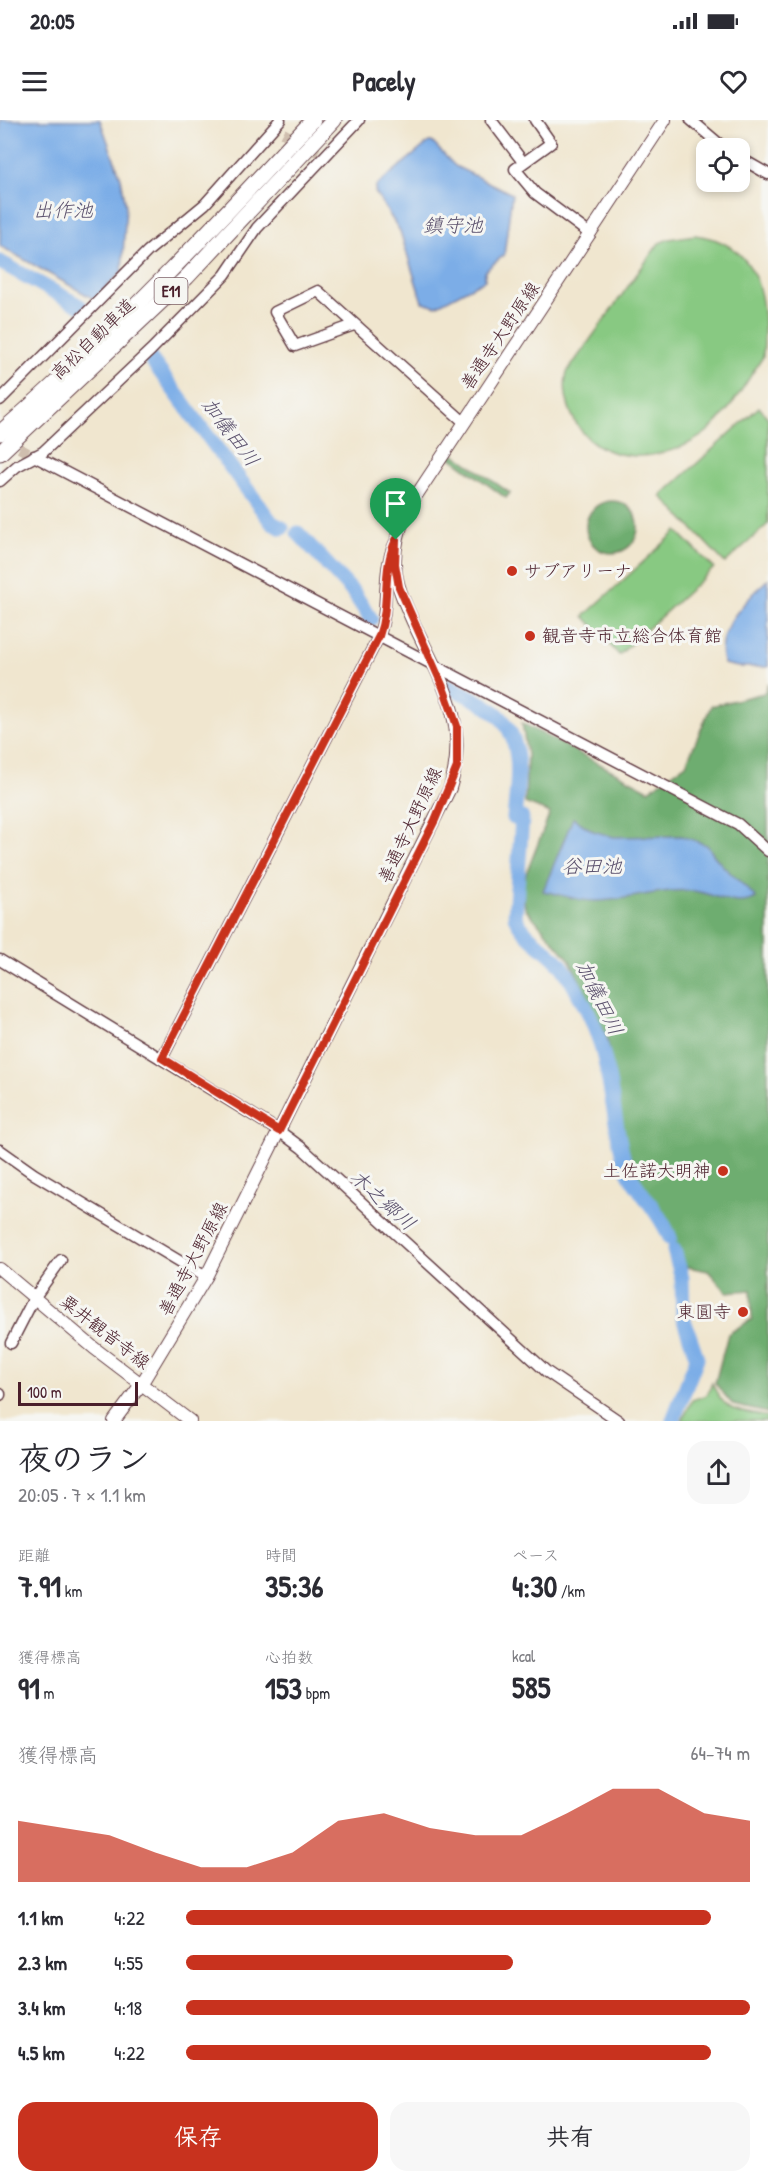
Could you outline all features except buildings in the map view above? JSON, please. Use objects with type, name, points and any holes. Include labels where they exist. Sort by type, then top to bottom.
[{"type":"highway","name":"高松自動車道","points":[[0,433],[40,398],[177,265],[313,120]]},
{"type":"highway","name":"高松自動車道","points":[[0,453],[187,277],[334,120]]},
{"type":"main road","name":"善通寺大野原線","points":[[114,1421],[142,1383],[206,1277],[450,788],[457,767],[457,726],[433,663],[399,587],[395,564],[396,540],[413,499],[665,120]]},
{"type":"main road","name":"粟井観音寺線","points":[[0,1269],[94,1348],[190,1421]]},
{"type":"street","points":[[0,481],[17,466],[43,452],[225,276],[256,228],[323,155],[359,120]]},
{"type":"street","points":[[491,120],[523,162]]},
{"type":"street","points":[[535,120],[551,143],[515,169],[535,193],[590,234]]},
{"type":"street","points":[[691,120],[712,138]]},
{"type":"street","points":[[0,400],[148,251],[205,204],[279,127]]},
{"type":"street","points":[[750,164],[768,174]]},
{"type":"street","points":[[354,325],[295,346],[275,312],[318,291],[464,422]]},
{"type":"street","points":[[34,456],[738,824],[768,851]]},
{"type":"street","points":[[162,1058],[379,636],[383,623],[388,557],[396,540]]},
{"type":"street","points":[[0,960],[279,1131],[311,1156],[548,1372],[619,1421]]},
{"type":"street","points":[[0,1150],[34,1174],[206,1277]]},
{"type":"street","points":[[10,1343],[34,1298],[61,1260]]},
{"type":"green space","points":[[695,235],[717,240],[734,249],[746,262],[755,277],[764,315],[763,357],[738,396],[716,424],[691,442],[653,455],[633,456],[614,452],[596,444],[582,431],[571,413],[566,393],[567,372],[659,243]]},
{"type":"green space","points":[[759,407],[768,418],[768,524],[725,563],[661,496]]},
{"type":"green space","points":[[453,453],[510,493],[506,498],[450,457]]},
{"type":"green space","points":[[612,501],[622,503],[630,509],[636,517],[638,527],[636,537],[630,545],[622,551],[612,553],[602,551],[594,545],[588,537],[586,527],[588,517],[594,509],[602,503]]},
{"type":"green space","points":[[677,531],[714,568],[619,655],[584,616]]},
{"type":"green space","points":[[768,684],[768,1413],[733,1405],[715,1383],[728,1334],[752,1319],[751,1290],[727,1292],[708,1271],[683,1266],[657,1206],[637,1176],[623,1137],[607,1037],[569,959],[525,908],[522,884],[550,813],[525,803],[527,755],[522,723],[649,790],[686,764],[711,706],[764,693]]},
{"type":"green space","points":[[712,1383],[728,1406],[768,1417],[768,1421],[682,1421],[692,1400],[707,1395]]},
{"type":"water","name":"出作池","points":[[0,120],[100,120],[121,178],[126,206],[122,272],[94,299],[0,246]]},
{"type":"water","name":"鎮守池","points":[[429,142],[432,142],[455,166],[512,194],[504,255],[485,271],[485,280],[436,306],[422,302],[400,231],[375,192],[376,186]]},
{"type":"water","points":[[768,579],[768,667],[738,667],[724,664],[721,652],[722,640],[733,617]]},
{"type":"water","name":"谷田池","points":[[573,818],[593,831],[614,837],[682,836],[707,845],[718,861],[756,898],[741,902],[694,891],[682,891],[591,901],[543,891]]},
{"type":"waterway","name":"加儀田川","points":[[0,262],[80,306]]},
{"type":"waterway","name":"加儀田川","points":[[150,358],[272,523],[282,528]]},
{"type":"waterway","name":"加儀田川","points":[[298,533],[353,592],[371,619]]},
{"type":"waterway","name":"加儀田川","points":[[449,686],[490,708],[509,729],[514,741],[518,766],[514,818]]},
{"type":"waterway","name":"加儀田川","points":[[522,818],[515,917],[535,942],[563,968],[585,1006],[601,1044],[625,1164],[670,1238]]},
{"type":"waterway","name":"加儀田川","points":[[673,1420],[697,1358],[683,1317],[682,1278],[674,1250]]},
{"type":"tunnel","points":[[283,133],[321,154]]},
{"type":"tunnel","points":[[6,441],[34,456]]},
{"type":"place","name":"サブアリーナ","points":[[512,571]]},
{"type":"place","name":"観音寺市立総合体育館","points":[[530,636]]},
{"type":"place","name":"土佐諾大明神","points":[[723,1171]]},
{"type":"place","name":"東圓寺","points":[[743,1312]]},
{"type":"route","points":[[396,540],[395,564],[399,587],[451,706],[457,726],[459,746],[457,767],[435,820],[279,1131],[162,1058],[379,636],[387,589],[388,557],[396,540]]},
{"type":"water label","name":"木之郷川","points":[[383,1200]]}]
